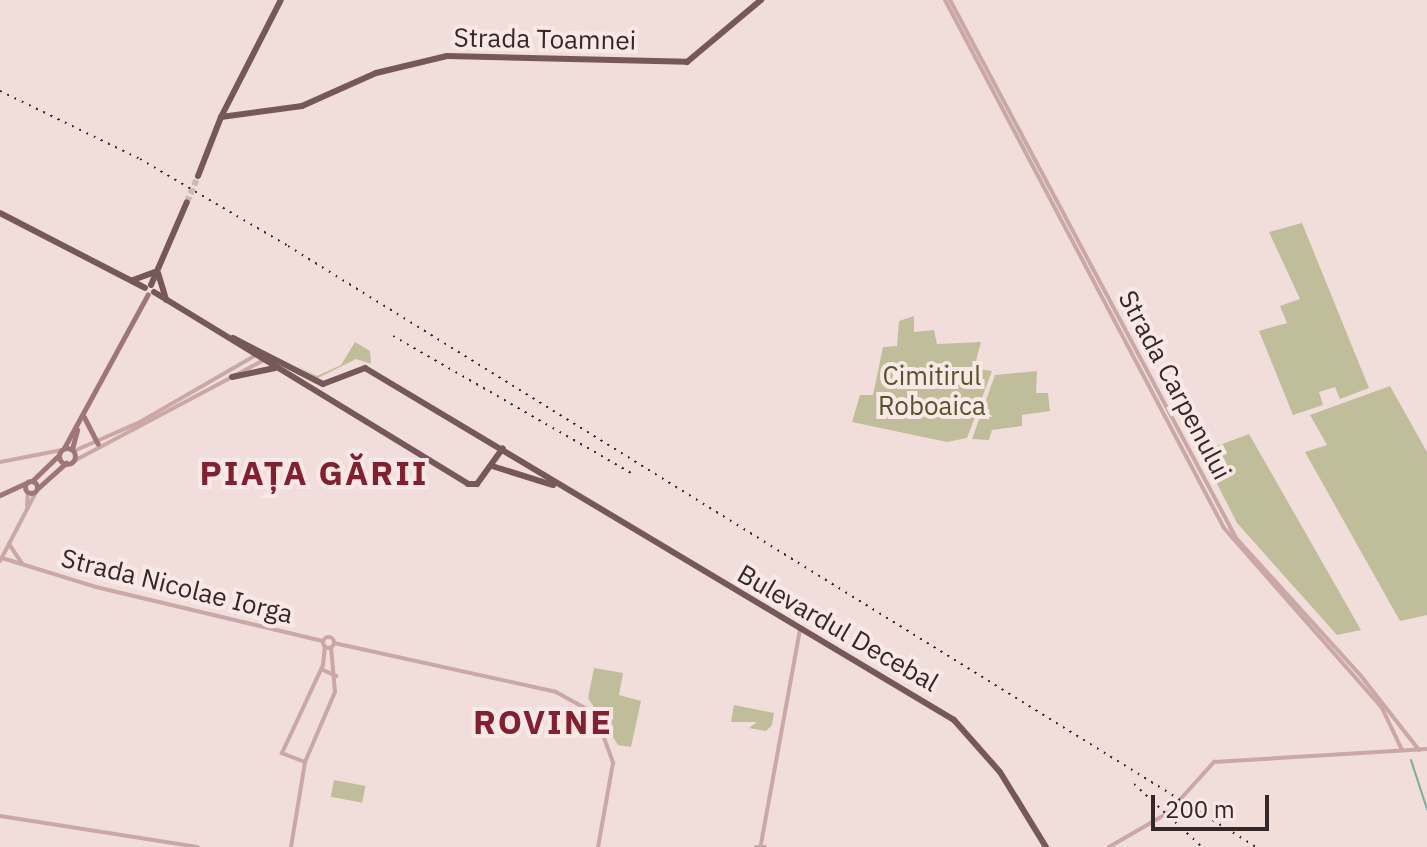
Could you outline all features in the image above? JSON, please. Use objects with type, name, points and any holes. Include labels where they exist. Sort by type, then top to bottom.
[{"type":"main road","points":[[198,176],[221,117],[281,0]]},
{"type":"main road","name":"Strada Toamnei","points":[[221,117],[314,103],[376,73],[447,56],[687,62],[761,0]]},
{"type":"main road","points":[[0,495],[30,481],[62,451],[149,290],[187,202]]},
{"type":"main road","points":[[0,213],[149,290],[468,484],[477,484],[503,448]]},
{"type":"main road","points":[[129,280],[147,278],[158,270]]},
{"type":"main road","points":[[158,270],[166,300]]},
{"type":"main road","points":[[262,356],[323,384],[323,394]]},
{"type":"main road","points":[[232,377],[263,367],[280,369]]},
{"type":"main road","name":"Bulevardul Decebal","points":[[323,384],[361,367],[503,448],[566,490],[967,731],[1000,772],[1046,847]]},
{"type":"main road","points":[[84,415],[98,444]]},
{"type":"main road","points":[[12,490],[28,493],[37,490],[69,463],[78,425]]},
{"type":"main road","points":[[62,451],[73,450]]},
{"type":"main road","points":[[62,451],[69,463]]},
{"type":"main road","name":"Bulevardul Decebal","points":[[492,466],[566,490]]},
{"type":"main road","points":[[30,481],[37,490]]},
{"type":"main road","points":[[28,493],[30,481]]},
{"type":"street","name":"Strada Carpenului","points":[[948,0],[1228,525],[1419,750]]},
{"type":"street","name":"Strada Carpenului","points":[[948,0],[1224,528],[1382,708],[1402,750]]},
{"type":"street","points":[[69,463],[232,377],[262,356]]},
{"type":"street","points":[[73,450],[98,444],[262,356]]},
{"type":"street","points":[[0,462],[62,451]]},
{"type":"street","points":[[1,559],[37,490]]},
{"type":"street","points":[[27,510],[28,493]]},
{"type":"street","name":"Strada Nicolae Iorga","points":[[9,544],[23,565]]},
{"type":"street","name":"Strada Nicolae Iorga","points":[[1,559],[96,587],[328,644],[556,692],[585,708],[603,735],[613,763],[598,847]]},
{"type":"street","points":[[761,846],[800,629]]},
{"type":"street","points":[[305,762],[282,753],[321,669],[328,644]]},
{"type":"street","points":[[291,847],[305,762],[333,699],[336,676],[328,644]]},
{"type":"street","points":[[321,669],[336,676]]},
{"type":"street","points":[[1109,847],[1168,813],[1214,762],[1427,749]]},
{"type":"street","points":[[0,816],[198,847]]},
{"type":"green space","points":[[1302,223],[1369,388],[1340,399],[1335,387],[1319,392],[1323,405],[1293,415],[1259,331],[1287,323],[1280,306],[1300,299],[1269,232]]},
{"type":"green space","name":"Cimitirul Roboaica","points":[[914,316],[914,332],[934,330],[937,344],[981,342],[974,368],[992,371],[967,438],[947,442],[852,422],[860,395],[873,395],[883,347],[897,346],[899,321]]},
{"type":"green space","points":[[355,342],[370,351],[371,364],[356,359],[318,378],[297,366],[317,376],[341,365]]},
{"type":"green space","name":"Cimitirul Roboaica","points":[[1037,371],[1036,393],[1048,393],[1050,411],[1022,415],[1022,426],[992,430],[989,440],[972,439],[995,375]]},
{"type":"green space","points":[[1390,386],[1427,452],[1427,615],[1400,621],[1305,452],[1327,445],[1310,415]]},
{"type":"green space","points":[[1249,434],[1361,630],[1337,635],[1237,523],[1201,452]]},
{"type":"green space","points":[[594,668],[623,673],[619,695],[641,701],[631,747],[618,745],[588,698]]},
{"type":"green space","points":[[734,705],[774,713],[772,725],[766,731],[749,728],[757,722],[731,722]]},
{"type":"green space","points":[[334,780],[365,786],[362,803],[331,797]]},
{"type":"waterway","points":[[1411,760],[1427,809]]},
{"type":"tunnel","points":[[187,202],[198,176]]},
{"type":"railway","points":[[0,91],[140,159],[288,246],[1256,847]]},
{"type":"railway","points":[[393,336],[635,475]]},
{"type":"railway","points":[[1134,784],[1202,847]]},
{"type":"district","name":"PIAȚA GĂRII","points":[[314,473]]},
{"type":"district","name":"ROVINE","points":[[543,722]]}]
